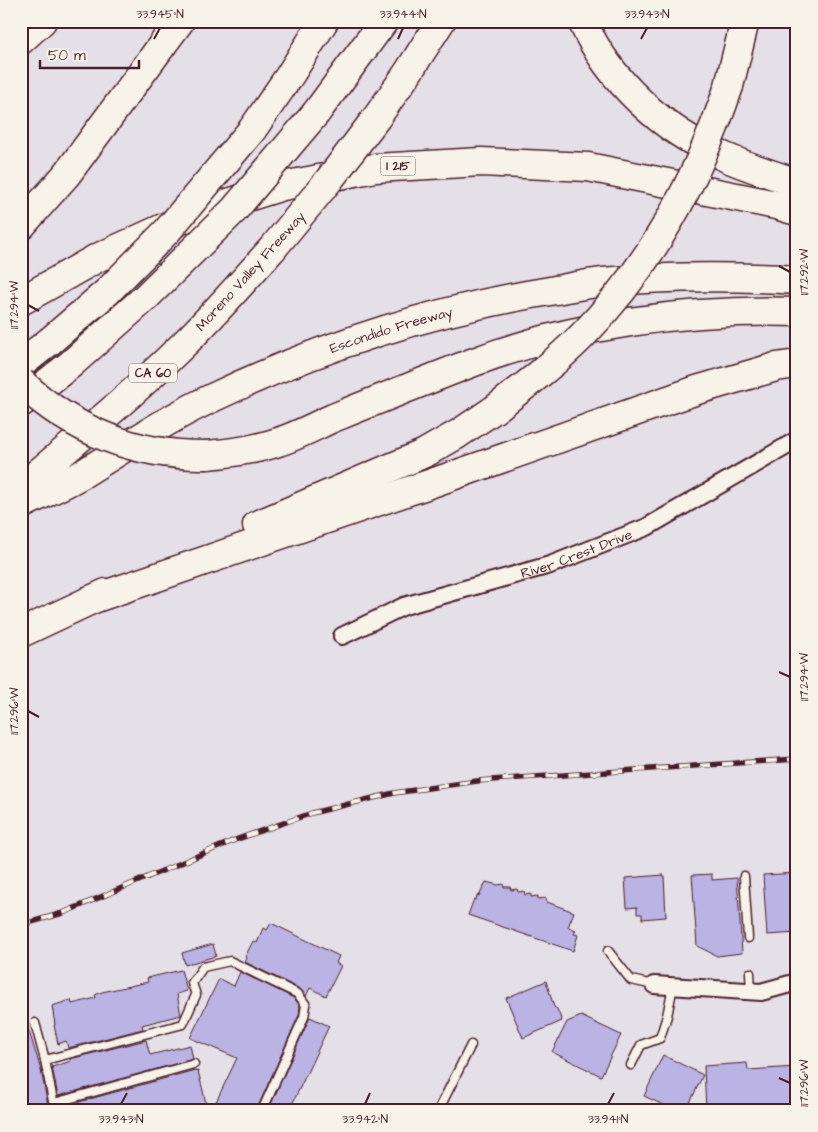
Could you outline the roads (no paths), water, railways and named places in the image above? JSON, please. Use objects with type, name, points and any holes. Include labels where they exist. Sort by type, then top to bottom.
[{"type":"highway","points":[[21,40],[42,21]]},
{"type":"highway","points":[[21,226],[67,174],[180,21]]},
{"type":"highway","points":[[21,364],[108,292],[168,231],[252,130],[324,21]]},
{"type":"highway","points":[[21,403],[71,364],[146,298],[234,210],[316,113],[384,21]]},
{"type":"highway","name":"Moreno Valley Freeway","points":[[21,487],[92,430],[182,346],[232,294],[329,180],[377,117],[441,21]]},
{"type":"highway","points":[[582,21],[597,50],[616,77],[640,102],[680,133],[724,157],[797,183]]},
{"type":"highway","points":[[21,633],[203,549],[418,456],[458,434],[495,409],[551,365],[582,336],[611,303],[638,269],[668,225],[701,162],[716,125],[729,86],[744,21]]},
{"type":"highway","name":"I 215","points":[[21,301],[97,258],[196,213],[283,186],[374,168],[480,162],[588,167],[776,205],[797,211]]},
{"type":"highway","name":"Escondido Freeway","points":[[21,504],[82,474],[147,433],[211,398],[275,370],[360,337],[426,317],[516,296],[602,282],[706,277],[757,277],[797,280]]},
{"type":"highway","points":[[21,382],[34,395],[61,415],[84,428],[113,440],[137,448],[158,452],[183,455],[228,454],[279,442],[474,362],[518,347],[560,336],[625,323],[689,316],[753,312],[797,312]]},
{"type":"highway","points":[[90,600],[698,390],[776,367],[797,364]]},
{"type":"street","name":"River Crest Drive","points":[[342,636],[404,606],[550,565],[647,527],[797,440]]},
{"type":"street","points":[[654,985],[760,992],[797,982]]},
{"type":"lane","points":[[744,876],[748,938]]},
{"type":"lane","points":[[608,951],[631,980],[654,985]]},
{"type":"lane","points":[[45,1060],[183,1024],[196,996],[192,983],[203,967],[230,961],[298,994],[306,1005],[300,1026],[262,1111]]},
{"type":"lane","points":[[750,974],[751,991]]},
{"type":"lane","points":[[631,1066],[641,1045],[660,1038],[668,1016],[673,986]]},
{"type":"lane","points":[[35,1023],[45,1060],[54,1107],[194,1064]]},
{"type":"lane","points":[[438,1111],[471,1045]]},
{"type":"railway","points":[[21,925],[63,913],[235,840],[312,813],[394,793],[477,781],[797,759]]}]
